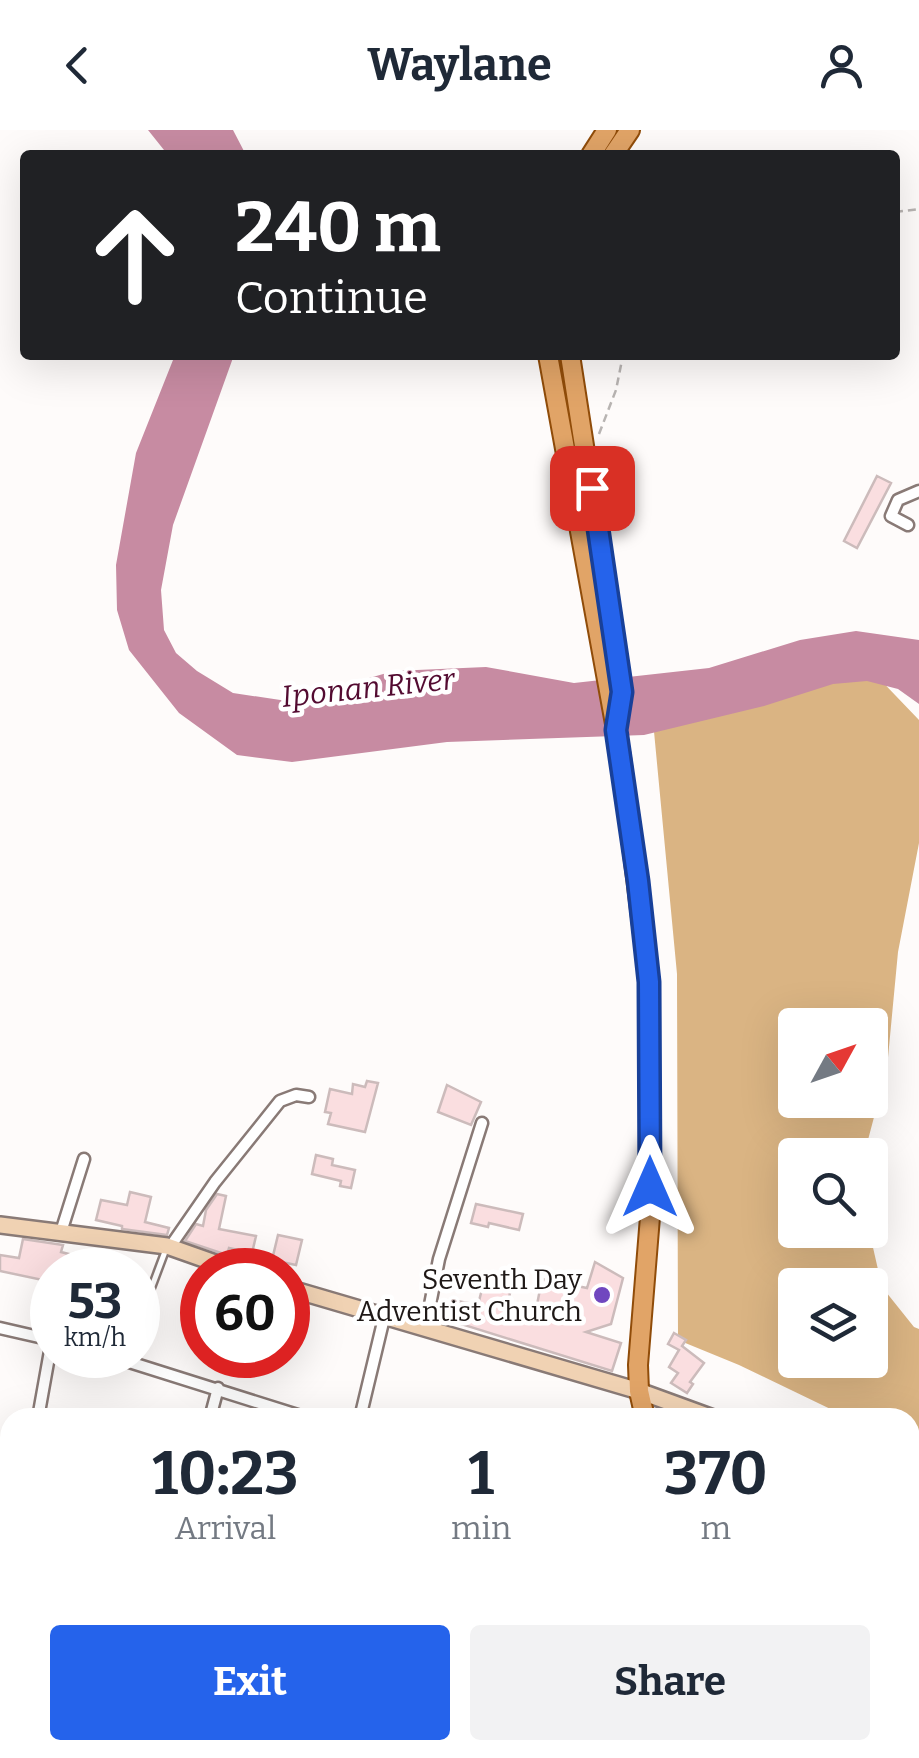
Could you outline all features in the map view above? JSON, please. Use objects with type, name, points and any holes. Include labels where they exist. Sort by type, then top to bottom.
[{"type":"main road","points":[[549,360],[612,669],[622,692],[616,730]]},
{"type":"main road","points":[[571,360],[586,455],[649,982],[650,1217],[638,1365],[645,1408]]},
{"type":"street","points":[[908,526],[890,516],[898,500],[919,491]]},
{"type":"street","points":[[168,1247],[280,1102],[296,1095],[310,1097]]},
{"type":"street","points":[[425,1330],[438,1259],[482,1123]]},
{"type":"street","points":[[61,1232],[84,1159]]},
{"type":"street","points":[[0,1226],[180,1251]]},
{"type":"street","points":[[310,1295],[645,1392],[687,1408]]},
{"type":"street","points":[[362,1408],[384,1318]]},
{"type":"street","points":[[0,1328],[30,1335]]},
{"type":"street","points":[[160,1371],[276,1408]]},
{"type":"street","points":[[40,1408],[45,1378]]},
{"type":"street","points":[[213,1408],[218,1388]]},
{"type":"lane","points":[[160,1267],[168,1247]]},
{"type":"path","points":[[586,455],[604,426],[622,360]]},
{"type":"shaded area","points":[[872,671],[919,720],[919,843],[898,952],[888,1057],[888,1008],[778,1008],[778,1118],[874,1118],[868,1138],[778,1138],[778,1248],[873,1248],[878,1268],[778,1268],[778,1378],[888,1378],[888,1294],[919,1329],[919,1408],[828,1408],[678,1340],[677,974],[653,721]]},
{"type":"water","points":[[148,130],[233,130],[243,150],[164,150]]},
{"type":"water","name":"Iponan River","points":[[173,360],[232,360],[173,525],[161,590],[164,630],[176,653],[233,693],[287,701],[394,671],[486,667],[574,683],[709,668],[800,640],[856,631],[919,640],[919,704],[898,689],[867,681],[833,684],[764,706],[644,735],[447,742],[292,762],[237,755],[179,713],[129,650],[117,610],[116,565],[136,453]]},
{"type":"building","points":[[877,476],[891,483],[857,548],[844,541]]},
{"type":"building","points":[[367,1081],[378,1083],[365,1132],[328,1124],[331,1113],[325,1112],[330,1089],[352,1094],[353,1084],[365,1087]]},
{"type":"building","points":[[447,1085],[481,1102],[471,1125],[438,1112]]},
{"type":"building","points":[[316,1155],[333,1159],[332,1165],[355,1170],[351,1188],[340,1186],[341,1181],[312,1174]]},
{"type":"building","points":[[130,1192],[151,1197],[145,1222],[169,1228],[167,1235],[122,1229],[96,1220],[101,1200],[127,1205]]},
{"type":"building","points":[[217,1194],[226,1196],[219,1229],[256,1236],[253,1248],[206,1248],[185,1241],[196,1224],[203,1226],[206,1210]]},
{"type":"building","points":[[476,1204],[523,1214],[519,1230],[471,1223]]},
{"type":"building","points":[[278,1235],[302,1240],[300,1248],[275,1248]]},
{"type":"building","points":[[23,1239],[63,1245],[30,1248],[30,1277],[0,1271],[0,1255],[19,1258]]},
{"type":"building","points":[[595,1262],[623,1278],[611,1324],[586,1332],[621,1343],[612,1371],[448,1320],[452,1300],[478,1305],[485,1277],[512,1284],[508,1302],[536,1310],[542,1279],[587,1288]]},
{"type":"building","points":[[674,1333],[686,1340],[682,1346],[704,1363],[687,1393],[671,1383],[678,1373],[669,1367],[679,1350],[668,1344]]},
{"type":"place","name":"Seventh Day Adventist Church","points":[[602,1295]]},
{"type":"route","points":[[592,488],[622,692],[616,730],[649,982],[650,1187]]}]
